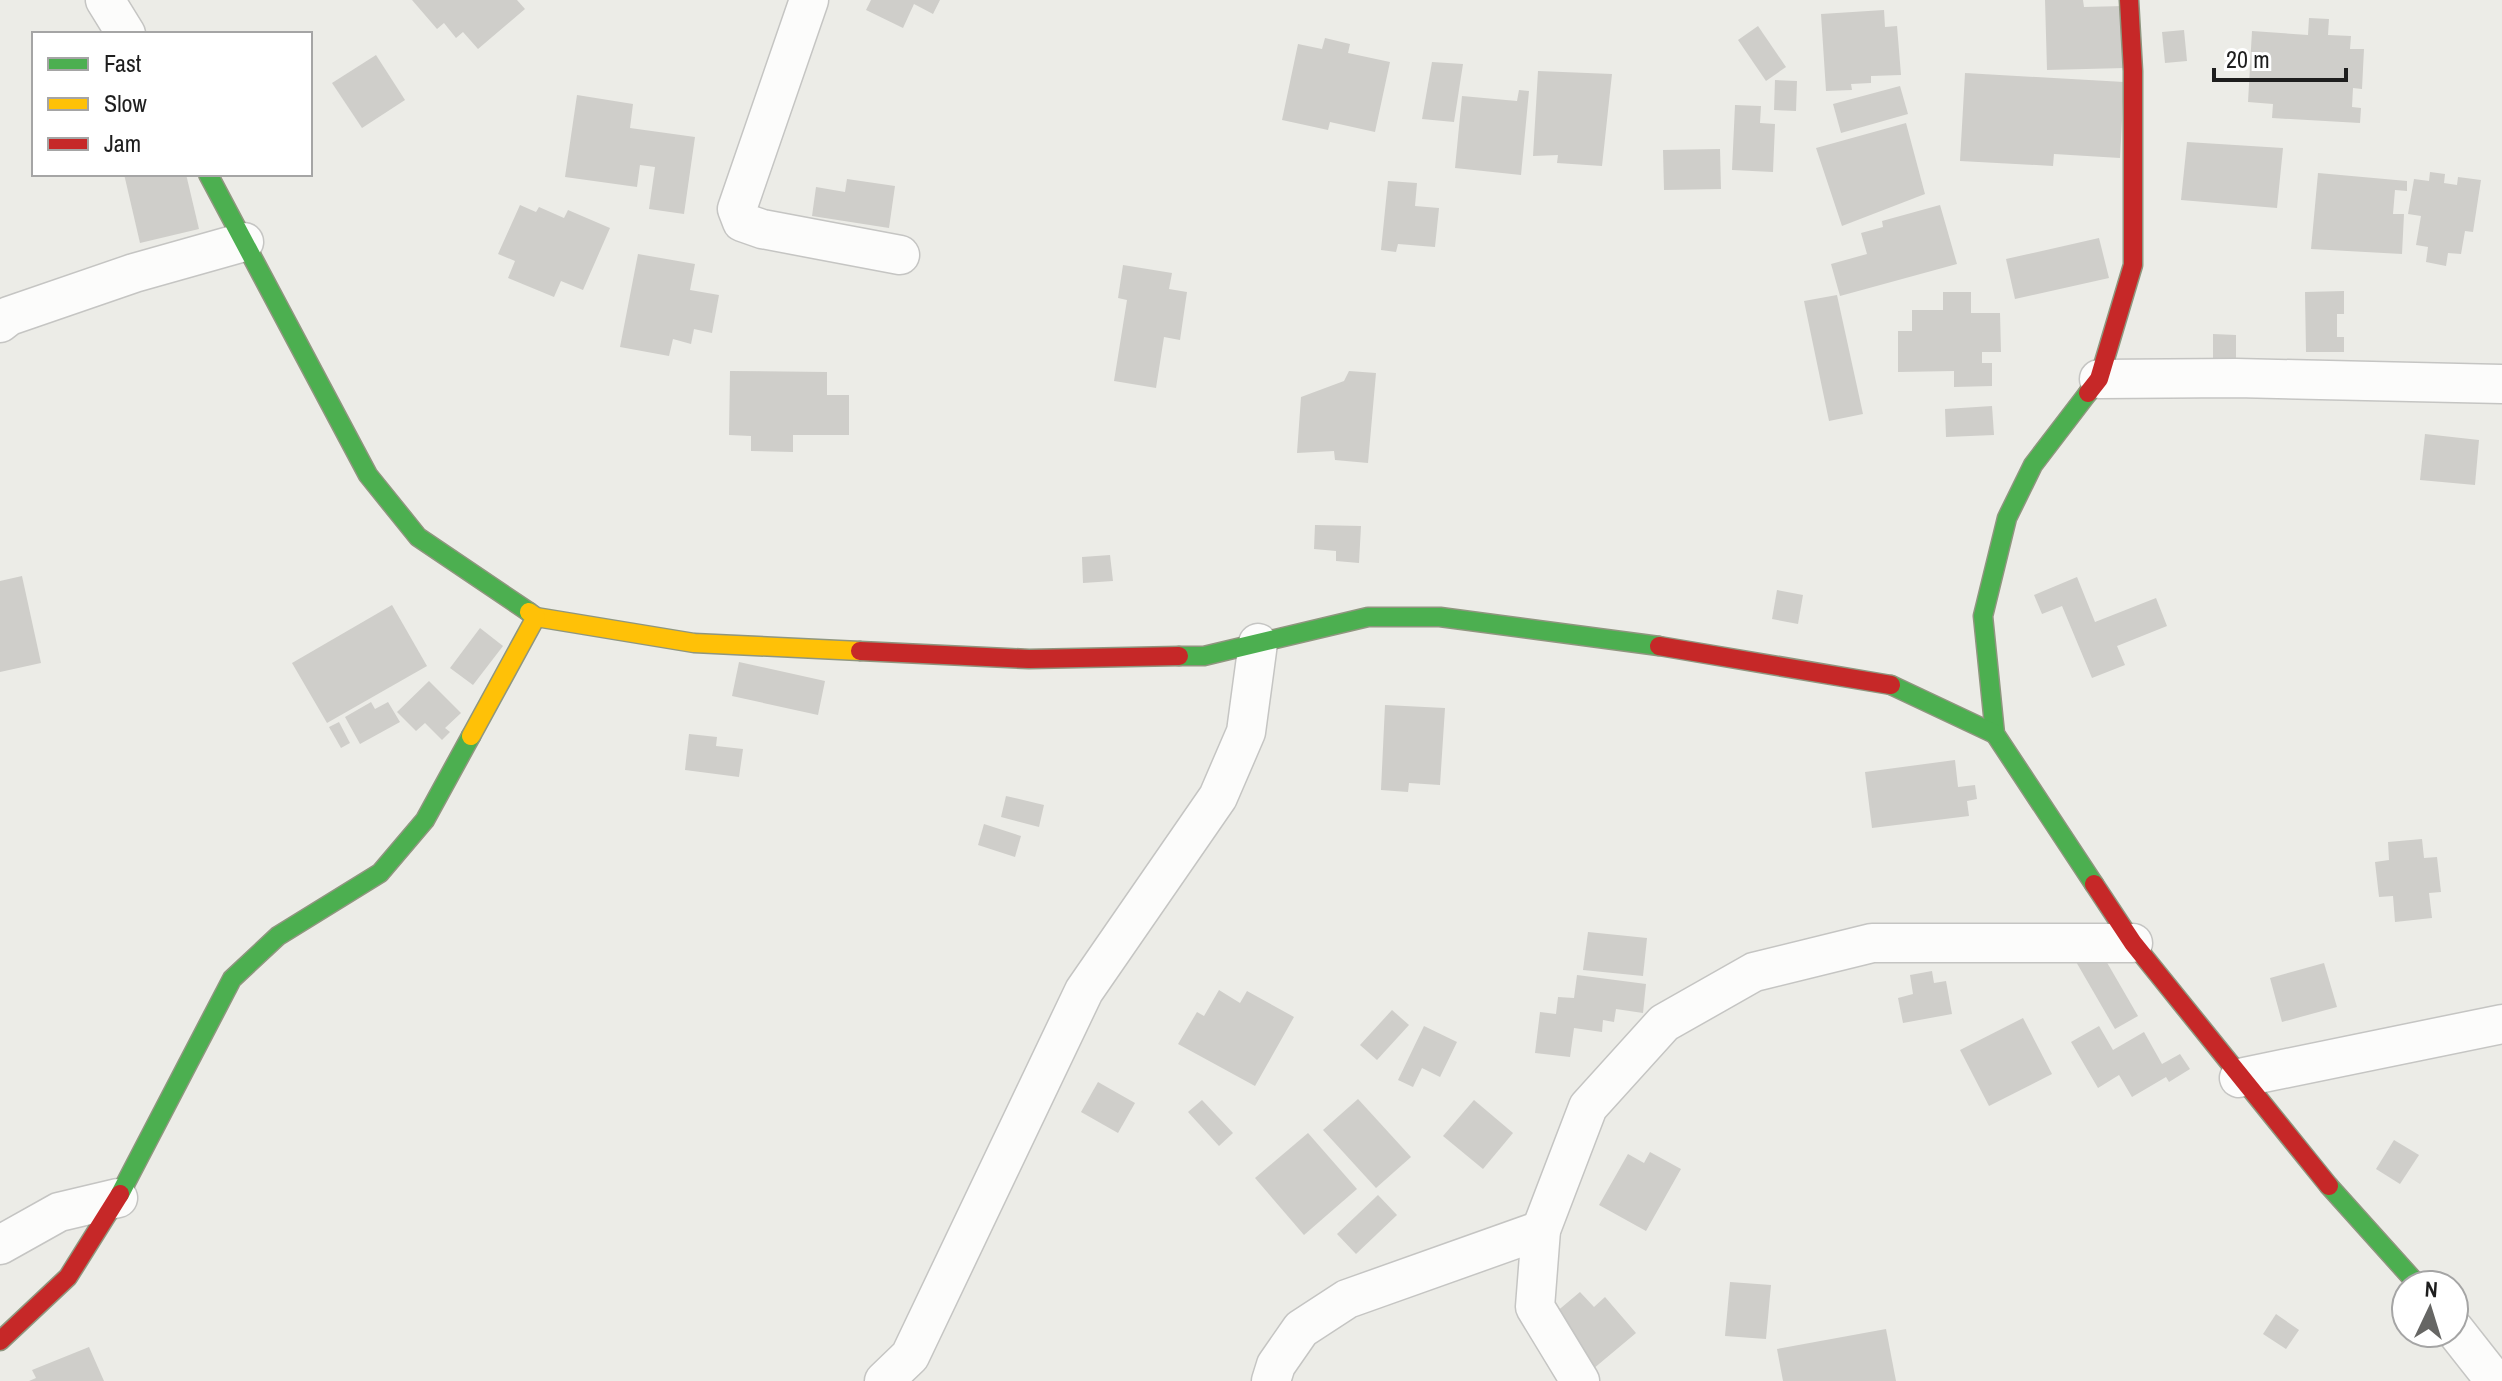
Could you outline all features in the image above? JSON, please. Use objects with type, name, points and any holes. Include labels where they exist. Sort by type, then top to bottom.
[{"type":"street","points":[[105,0],[125,32]]},
{"type":"street","points":[[809,0],[737,209],[742,222],[762,229],[900,255]]},
{"type":"street","points":[[2129,0],[2133,71],[2133,265],[2099,379],[2033,465],[2007,518],[2000,541],[1983,616],[1995,734],[2133,943],[2314,1169],[2404,1269]]},
{"type":"street","points":[[209,176],[368,475],[418,537],[536,617],[694,643],[1029,659],[1204,656],[1368,617],[1440,617],[1614,638],[1888,684],[1995,734]]},
{"type":"street","points":[[0,323],[9,316],[134,273],[244,242]]},
{"type":"street","points":[[2099,379],[2236,378],[2502,384]]},
{"type":"street","points":[[0,1341],[68,1277],[118,1198],[232,979],[278,936],[380,873],[425,820],[536,617]]},
{"type":"street","points":[[884,1381],[910,1356],[1084,991],[1218,797],[1246,732],[1258,643]]},
{"type":"street","points":[[1580,1381],[1535,1307],[1541,1230],[1588,1107],[1664,1023],[1754,972],[1872,943],[2133,943]]},
{"type":"street","points":[[2239,1078],[2502,1024]]},
{"type":"street","points":[[4,1238],[59,1212],[118,1198]]},
{"type":"street","points":[[1271,1381],[1276,1365],[1301,1329],[1347,1299],[1541,1230]]},
{"type":"street","points":[[2470,1349],[2495,1381]]},
{"type":"building","points":[[412,0],[517,0],[525,9],[478,49],[463,32],[456,38],[444,23],[437,29]]},
{"type":"building","points":[[871,0],[940,0],[933,14],[914,4],[903,28],[866,10]]},
{"type":"building","points":[[2045,0],[2083,0],[2084,7],[2123,6],[2125,68],[2047,70]]},
{"type":"building","points":[[1884,10],[1885,27],[1897,26],[1901,75],[1871,76],[1871,83],[1851,84],[1852,90],[1826,91],[1821,14]]},
{"type":"building","points":[[2309,18],[2329,19],[2328,35],[2351,36],[2350,49],[2364,49],[2362,89],[2353,88],[2352,107],[2361,108],[2360,123],[2272,118],[2273,104],[2248,102],[2252,31],[2308,35]]},
{"type":"building","points":[[1758,26],[1786,67],[1766,81],[1738,40]]},
{"type":"building","points":[[2184,30],[2187,61],[2165,63],[2162,32]]},
{"type":"building","points":[[1325,38],[1350,44],[1348,53],[1390,62],[1375,132],[1330,122],[1328,130],[1282,120],[1298,44],[1322,49]]},
{"type":"building","points":[[376,55],[405,100],[362,128],[332,83]]},
{"type":"building","points":[[1432,62],[1463,64],[1454,122],[1422,119]]},
{"type":"building","points":[[1538,71],[1612,74],[1602,166],[1557,163],[1558,155],[1533,156]]},
{"type":"building","points":[[1965,73],[2124,82],[2120,158],[2054,154],[2053,166],[1960,161]]},
{"type":"building","points":[[1775,80],[1797,81],[1796,111],[1774,110]]},
{"type":"building","points":[[1900,86],[1908,114],[1841,133],[1833,104]]},
{"type":"building","points":[[1519,90],[1529,91],[1521,175],[1455,168],[1462,96],[1517,101]]},
{"type":"building","points":[[577,95],[633,104],[630,128],[695,137],[684,214],[649,209],[655,167],[640,165],[637,187],[565,177]]},
{"type":"building","points":[[1735,105],[1761,106],[1760,123],[1775,124],[1773,172],[1732,170]]},
{"type":"building","points":[[1906,123],[1925,194],[1842,226],[1816,148]]},
{"type":"building","points":[[2187,142],[2283,148],[2277,208],[2181,200]]},
{"type":"building","points":[[1720,149],[1721,189],[1664,190],[1663,150]]},
{"type":"building","points":[[2430,172],[2445,174],[2444,183],[2457,185],[2458,177],[2481,180],[2473,232],[2465,231],[2461,254],[2448,253],[2446,266],[2426,262],[2428,247],[2416,245],[2421,216],[2408,214],[2414,179],[2429,181]]},
{"type":"building","points":[[2318,173],[2407,181],[2407,191],[2395,190],[2393,214],[2404,214],[2402,254],[2311,249]]},
{"type":"building","points":[[124,176],[186,176],[199,229],[140,243]]},
{"type":"building","points":[[847,179],[895,186],[889,228],[812,216],[816,187],[845,192]]},
{"type":"building","points":[[1388,181],[1417,183],[1415,206],[1439,208],[1435,247],[1398,244],[1396,252],[1381,250]]},
{"type":"building","points":[[520,205],[536,212],[539,207],[564,218],[568,210],[610,228],[583,290],[561,281],[554,297],[508,278],[515,261],[498,254]]},
{"type":"building","points":[[1940,205],[1957,264],[1840,296],[1831,264],[1867,254],[1861,233],[1883,227],[1882,221]]},
{"type":"building","points":[[2099,238],[2109,278],[2015,299],[2006,259]]},
{"type":"building","points":[[638,254],[695,264],[690,290],[719,295],[712,333],[694,329],[691,344],[673,339],[669,356],[620,347]]},
{"type":"building","points":[[1123,265],[1172,273],[1169,289],[1187,292],[1180,340],[1164,337],[1156,388],[1114,381],[1127,300],[1118,298]]},
{"type":"building","points":[[2344,291],[2344,314],[2337,314],[2337,337],[2344,337],[2344,352],[2306,352],[2305,292]]},
{"type":"building","points":[[1943,292],[1971,292],[1971,313],[2000,313],[2001,352],[1982,352],[1982,363],[1992,363],[1992,386],[1954,387],[1954,371],[1898,372],[1898,331],[1912,331],[1912,310],[1943,310]]},
{"type":"building","points":[[1837,295],[1863,414],[1829,421],[1804,301]]},
{"type":"building","points":[[2213,334],[2236,335],[2236,366],[2213,366]]},
{"type":"building","points":[[730,371],[827,372],[827,395],[849,395],[849,435],[793,435],[793,452],[751,451],[751,436],[729,435]]},
{"type":"building","points":[[1349,371],[1376,373],[1368,463],[1335,460],[1334,451],[1297,453],[1301,397],[1344,381]]},
{"type":"building","points":[[1992,406],[1994,435],[1946,437],[1945,409]]},
{"type":"building","points":[[2425,434],[2479,440],[2475,485],[2420,480]]},
{"type":"building","points":[[1315,525],[1361,526],[1359,563],[1336,561],[1336,551],[1314,549]]},
{"type":"building","points":[[1110,555],[1113,581],[1083,583],[1082,557]]},
{"type":"building","points":[[22,576],[41,663],[0,672],[0,581]]},
{"type":"building","points":[[2077,577],[2095,622],[2156,598],[2167,626],[2117,646],[2125,665],[2092,678],[2062,606],[2042,614],[2034,595]]},
{"type":"building","points":[[1777,590],[1803,595],[1798,624],[1772,619]]},
{"type":"building","points":[[392,605],[427,666],[327,723],[292,663]]},
{"type":"building","points":[[480,628],[503,646],[473,685],[450,668]]},
{"type":"building","points":[[739,662],[825,681],[818,715],[732,696]]},
{"type":"building","points":[[429,681],[461,713],[445,728],[450,732],[442,740],[425,723],[416,731],[397,712]]},
{"type":"building","points":[[371,702],[375,709],[388,702],[400,722],[360,744],[345,717]]},
{"type":"building","points":[[1385,705],[1445,708],[1440,785],[1409,783],[1408,792],[1381,790]]},
{"type":"building","points":[[339,722],[350,743],[341,748],[329,727]]},
{"type":"building","points":[[689,734],[717,737],[716,746],[743,749],[739,777],[685,770]]},
{"type":"building","points":[[1955,760],[1958,787],[1975,785],[1977,799],[1967,801],[1969,816],[1872,828],[1865,772]]},
{"type":"building","points":[[1006,796],[1044,805],[1039,827],[1001,817]]},
{"type":"building","points":[[984,824],[1021,836],[1015,857],[978,845]]},
{"type":"building","points":[[2422,839],[2424,858],[2437,857],[2441,892],[2429,893],[2432,918],[2395,922],[2393,896],[2379,897],[2375,862],[2389,860],[2388,842]]},
{"type":"building","points":[[1588,932],[1647,938],[1643,976],[1583,970]]},
{"type":"building","points":[[2098,947],[2138,1016],[2115,1029],[2075,960]]},
{"type":"building","points":[[2324,963],[2337,1007],[2282,1022],[2270,978]]},
{"type":"building","points":[[1932,971],[1934,983],[1946,981],[1952,1014],[1903,1023],[1898,998],[1913,994],[1910,975]]},
{"type":"building","points":[[1577,975],[1646,984],[1643,1013],[1616,1009],[1614,1022],[1603,1020],[1602,1032],[1574,1028],[1570,1057],[1535,1053],[1540,1012],[1556,1014],[1558,997],[1574,998]]},
{"type":"building","points":[[1219,990],[1240,1003],[1247,991],[1294,1017],[1255,1086],[1178,1044],[1197,1012],[1204,1016]]},
{"type":"building","points":[[1392,1010],[1409,1025],[1377,1060],[1360,1045]]},
{"type":"building","points":[[2023,1018],[2052,1074],[1989,1106],[1960,1050]]},
{"type":"building","points":[[1424,1026],[1457,1042],[1440,1077],[1422,1068],[1413,1087],[1398,1080]]},
{"type":"building","points":[[2099,1026],[2113,1050],[2144,1032],[2162,1064],[2180,1054],[2190,1069],[2169,1082],[2166,1077],[2132,1097],[2119,1075],[2098,1088],[2071,1042]]},
{"type":"building","points":[[1098,1082],[1135,1103],[1118,1133],[1081,1112]]},
{"type":"building","points":[[1358,1099],[1411,1157],[1376,1188],[1323,1130]]},
{"type":"building","points":[[1202,1100],[1233,1133],[1219,1146],[1188,1112]]},
{"type":"building","points":[[1474,1100],[1513,1133],[1483,1169],[1443,1136]]},
{"type":"building","points":[[1308,1133],[1357,1189],[1304,1235],[1255,1178]]},
{"type":"building","points":[[2394,1140],[2419,1155],[2400,1184],[2376,1169]]},
{"type":"building","points":[[1650,1152],[1681,1169],[1646,1231],[1599,1205],[1628,1154],[1644,1163]]},
{"type":"building","points":[[1378,1195],[1397,1215],[1356,1254],[1337,1234]]},
{"type":"building","points":[[1730,1282],[1771,1285],[1766,1339],[1725,1336]]},
{"type":"building","points":[[1580,1292],[1594,1307],[1605,1297],[1636,1333],[1593,1369],[1549,1318]]},
{"type":"building","points":[[2276,1314],[2299,1330],[2286,1349],[2263,1334]]},
{"type":"building","points":[[1886,1329],[1896,1381],[1783,1381],[1777,1349]]},
{"type":"building","points":[[89,1347],[104,1381],[29,1381],[36,1378],[32,1370]]},
{"type":"traffic: fast","points":[[209,176],[368,475],[418,537],[529,612]]},
{"type":"traffic: fast","points":[[2088,393],[2033,465],[2007,518],[1983,616],[1995,734],[2094,884]]},
{"type":"traffic: fast","points":[[1179,656],[1204,656],[1368,617],[1440,617],[1659,646]]},
{"type":"traffic: fast","points":[[1891,685],[1995,734]]},
{"type":"traffic: fast","points":[[120,1194],[232,979],[278,936],[380,873],[425,820],[471,736]]},
{"type":"traffic: fast","points":[[2329,1186],[2404,1269]]},
{"type":"traffic: slow","points":[[529,612],[536,617],[694,643],[860,651]]},
{"type":"traffic: slow","points":[[471,736],[536,617]]},
{"type":"traffic: jam","points":[[2088,393],[2099,379],[2133,265],[2133,71],[2129,0]]},
{"type":"traffic: jam","points":[[1659,646],[1891,685]]},
{"type":"traffic: jam","points":[[860,651],[1029,659],[1179,656]]},
{"type":"traffic: jam","points":[[2094,884],[2133,943],[2329,1186]]},
{"type":"traffic: jam","points":[[0,1341],[68,1277],[120,1194]]}]
